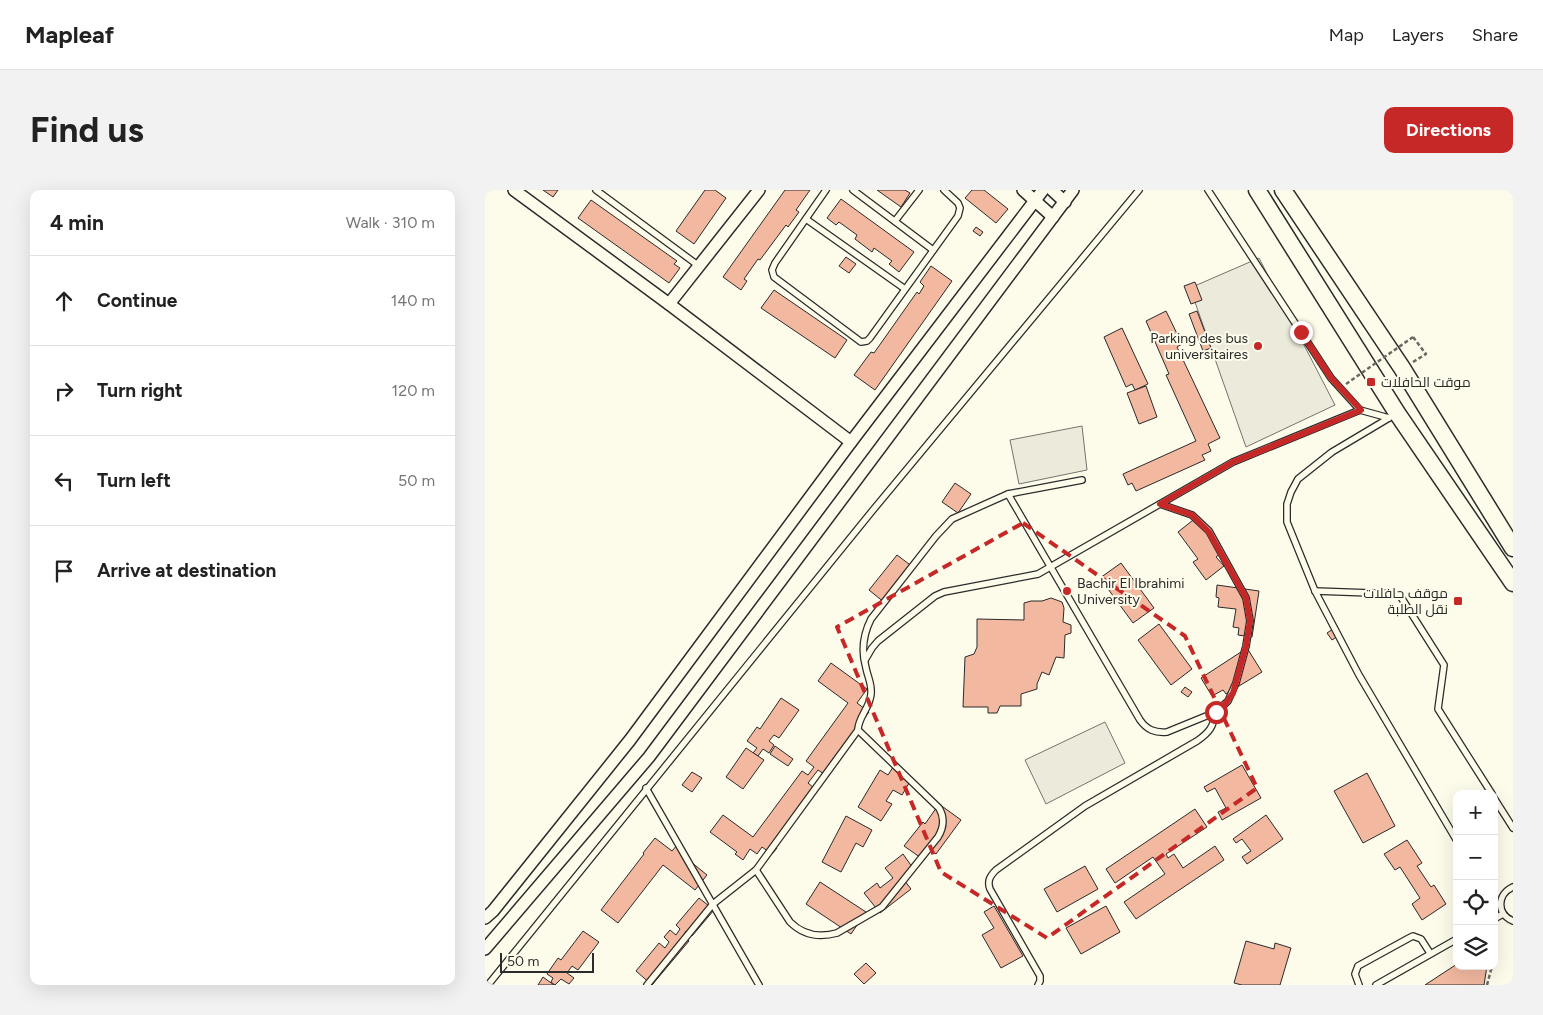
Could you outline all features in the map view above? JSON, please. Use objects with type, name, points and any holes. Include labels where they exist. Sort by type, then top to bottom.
[{"type":"main road","points":[[1257,190],[1393,415],[1513,583]]},
{"type":"main road","points":[[1283,190],[1402,368],[1513,548]]},
{"type":"street","points":[[514,190],[669,304],[851,442]]},
{"type":"street","points":[[669,304],[759,190]]},
{"type":"street","points":[[1023,190],[1053,217]]},
{"type":"street","points":[[485,918],[493,911],[630,740],[851,442],[1043,190]]},
{"type":"street","points":[[1052,190],[1065,202]]},
{"type":"street","points":[[485,949],[649,757],[1073,190]]},
{"type":"lane","points":[[596,190],[699,266]]},
{"type":"lane","points":[[827,190],[771,270],[774,277],[861,342],[867,341],[870,338],[958,216],[960,208],[958,203],[944,190]]},
{"type":"lane","points":[[853,190],[933,250]]},
{"type":"lane","points":[[895,222],[919,190]]},
{"type":"lane","points":[[488,985],[873,510],[1139,190]]},
{"type":"lane","points":[[1208,190],[1331,378],[1361,410]]},
{"type":"lane","points":[[806,219],[905,289]]},
{"type":"lane","points":[[865,660],[878,641],[935,596],[955,589],[1038,574],[1233,462],[1361,410],[1393,415]]},
{"type":"lane","points":[[1393,415],[1332,452],[1298,479],[1287,504],[1287,522],[1315,591],[1359,675],[1453,835]]},
{"type":"lane","points":[[647,985],[713,904],[756,870],[858,730],[859,721],[868,707],[871,696],[871,682],[863,654],[863,638],[871,619],[936,536],[952,520],[1008,494],[1082,480]]},
{"type":"lane","points":[[1008,494],[1140,720],[1147,728],[1157,732],[1167,732],[1216,712],[1223,707],[1233,693],[1246,646],[1250,621],[1246,598],[1209,532],[1192,515],[1160,504]]},
{"type":"lane","points":[[1315,591],[1399,594],[1444,665],[1438,708],[1489,790]]},
{"type":"lane","points":[[1038,985],[1041,976],[990,888],[988,884],[990,877],[996,870],[1085,806],[1207,734],[1213,725],[1216,712]]},
{"type":"lane","points":[[756,870],[790,922],[810,934],[829,935],[837,933],[882,907],[939,837],[943,827],[943,817],[939,808],[858,730]]},
{"type":"lane","points":[[647,788],[759,985]]},
{"type":"lane","points":[[1498,804],[1513,828]]},
{"type":"lane","points":[[1502,911],[1500,902],[1502,896],[1508,889],[1513,887]]},
{"type":"lane","points":[[1498,905],[1511,920],[1513,928]]},
{"type":"lane","points":[[1498,915],[1502,911]]},
{"type":"lane","points":[[1359,985],[1355,974],[1358,966],[1413,936],[1421,939],[1430,953]]},
{"type":"lane","points":[[1376,985],[1453,940]]},
{"type":"path","points":[[1346,384],[1413,337],[1426,354]]},
{"type":"path","points":[[1487,985],[1490,970]]},
{"type":"highlighted area","points":[[1023,523],[1185,636],[1257,788],[1047,938],[941,872],[837,627]]},
{"type":"shaded area","name":"Parking des bus universitaires","points":[[1259,258],[1335,405],[1246,447],[1190,288]]},
{"type":"shaded area","points":[[1082,426],[1087,470],[1019,484],[1010,440]]},
{"type":"shaded area","points":[[1105,722],[1125,763],[1046,804],[1025,760]]},
{"type":"building","points":[[543,190],[558,190],[553,197]]},
{"type":"building","points":[[705,190],[715,190],[726,198],[694,244],[676,231]]},
{"type":"building","points":[[785,190],[810,190],[796,210],[799,212],[788,227],[786,225],[744,279],[747,281],[741,290],[723,277]]},
{"type":"building","points":[[877,190],[905,190],[910,193],[901,207]]},
{"type":"building","points":[[972,190],[984,190],[1008,209],[996,223],[965,198]]},
{"type":"building","points":[[841,199],[914,252],[899,272],[889,264],[892,261],[874,248],[872,252],[855,239],[857,235],[839,222],[836,225],[827,218]]},
{"type":"building","points":[[591,200],[677,261],[674,264],[680,268],[669,283],[578,218]]},
{"type":"building","points":[[976,227],[983,232],[980,236],[973,231]]},
{"type":"building","points":[[846,257],[856,264],[849,273],[839,266]]},
{"type":"building","points":[[931,266],[952,281],[875,390],[854,375],[871,352],[874,353],[917,292],[919,294],[924,286],[920,282]]},
{"type":"building","points":[[1195,282],[1202,300],[1191,304],[1184,286]]},
{"type":"building","points":[[774,290],[847,340],[835,358],[761,308]]},
{"type":"building","points":[[1166,311],[1182,344],[1177,347],[1220,438],[1208,444],[1211,451],[1202,455],[1205,460],[1136,491],[1132,483],[1128,485],[1123,474],[1196,441],[1166,375],[1169,374],[1146,321]]},
{"type":"building","points":[[1197,311],[1211,348],[1203,351],[1189,314]]},
{"type":"building","points":[[1122,328],[1148,384],[1135,390],[1132,384],[1126,387],[1104,337]]},
{"type":"building","points":[[1146,386],[1157,417],[1139,424],[1127,393]]},
{"type":"building","points":[[955,483],[971,494],[958,513],[942,502]]},
{"type":"building","points":[[1197,517],[1223,551],[1216,557],[1224,566],[1206,580],[1193,562],[1198,559],[1178,532]]},
{"type":"building","points":[[897,555],[913,567],[885,603],[869,590]]},
{"type":"building","points":[[1121,563],[1154,608],[1133,623],[1100,578]]},
{"type":"building","points":[[1217,585],[1259,591],[1252,637],[1238,635],[1239,628],[1233,627],[1236,609],[1218,607],[1219,598],[1216,597]]},
{"type":"building","points":[[1051,598],[1062,602],[1064,608],[1063,622],[1071,625],[1071,633],[1065,635],[1064,658],[1056,657],[1049,675],[1042,672],[1037,689],[1021,694],[1021,706],[1000,706],[997,713],[988,713],[988,707],[963,707],[965,657],[974,654],[977,647],[977,619],[1024,620],[1024,603]]},
{"type":"building","points":[[1159,624],[1192,669],[1171,685],[1138,640]]},
{"type":"building","points":[[1333,629],[1338,636],[1332,640],[1327,633]]},
{"type":"building","points":[[1247,648],[1262,672],[1226,694],[1223,690],[1212,696],[1201,678]]},
{"type":"building","points":[[831,663],[867,689],[857,703],[869,712],[824,774],[818,770],[808,783],[814,788],[773,845],[777,848],[772,854],[762,847],[757,854],[750,849],[743,860],[735,854],[737,852],[710,832],[723,815],[753,837],[802,771],[808,775],[814,767],[806,761],[848,703],[818,681]]},
{"type":"building","points":[[1185,687],[1192,692],[1188,697],[1181,692]]},
{"type":"building","points":[[781,698],[799,710],[779,738],[774,735],[769,741],[774,745],[769,753],[763,749],[758,756],[753,753],[757,748],[747,741],[757,727],[760,729]]},
{"type":"building","points":[[775,746],[793,759],[788,766],[770,754]]},
{"type":"building","points":[[746,748],[764,760],[743,789],[726,777]]},
{"type":"building","points":[[1242,765],[1261,798],[1222,820],[1218,812],[1226,808],[1215,788],[1207,792],[1204,787]]},
{"type":"building","points":[[893,767],[912,778],[902,795],[893,790],[886,801],[892,804],[881,821],[858,807],[880,770],[888,775]]},
{"type":"building","points":[[692,772],[702,778],[692,792],[682,785]]},
{"type":"building","points":[[1367,773],[1395,826],[1363,843],[1334,791]]},
{"type":"building","points":[[939,804],[961,820],[936,854],[931,850],[924,860],[904,846],[923,822],[925,824]]},
{"type":"building","points":[[1195,809],[1207,827],[1166,854],[1168,858],[1174,854],[1183,868],[1215,846],[1224,860],[1136,919],[1124,902],[1165,874],[1153,857],[1115,883],[1106,869]]},
{"type":"building","points":[[1266,815],[1283,839],[1247,864],[1242,857],[1251,851],[1242,839],[1236,843],[1233,839]]},
{"type":"building","points":[[846,816],[872,830],[863,847],[856,843],[841,872],[822,862]]},
{"type":"building","points":[[655,838],[672,851],[678,844],[683,849],[680,853],[707,875],[695,890],[663,865],[618,923],[601,910]]},
{"type":"building","points":[[1407,840],[1422,863],[1417,866],[1431,887],[1434,885],[1446,904],[1422,920],[1412,904],[1420,898],[1400,867],[1395,870],[1384,854]]},
{"type":"building","points":[[903,854],[915,871],[904,880],[911,889],[880,913],[864,893],[877,883],[880,888],[893,878],[885,868]]},
{"type":"building","points":[[1085,866],[1098,889],[1057,912],[1044,889]]},
{"type":"building","points":[[820,882],[866,912],[851,934],[806,904]]},
{"type":"building","points":[[699,898],[714,910],[692,936],[686,931],[683,936],[689,941],[652,985],[636,971],[659,943],[665,948],[669,942],[664,937],[670,930],[676,935],[680,929],[676,925]]},
{"type":"building","points":[[994,906],[1023,956],[1001,968],[982,935],[994,928],[984,912]]},
{"type":"building","points":[[1106,906],[1120,932],[1081,954],[1066,928]]},
{"type":"building","points":[[583,931],[599,942],[578,970],[572,966],[567,973],[574,978],[569,984],[561,979],[555,985],[551,982],[553,978],[547,974],[558,958],[561,960]]},
{"type":"building","points":[[1246,941],[1274,949],[1275,943],[1291,948],[1280,985],[1242,985],[1234,983]]},
{"type":"building","points":[[866,963],[876,973],[864,984],[854,974]]},
{"type":"building","points":[[1453,967],[1453,970],[1486,970],[1484,985],[1425,985]]},
{"type":"building","points":[[543,977],[554,985],[538,985]]},
{"type":"place","name":"Parking des bus universitaires","points":[[1258,346]]},
{"type":"place","name":"موقت الحافلات","points":[[1371,382]]},
{"type":"place","name":"Bachir El Ibrahimi University","points":[[1067,591]]},
{"type":"place","name":"موقف حافلات نقل الطلبة","points":[[1458,601]]},
{"type":"route","points":[[1216,712],[1223,707],[1233,693],[1246,646],[1250,621],[1246,598],[1209,532],[1192,515],[1160,504],[1233,462],[1361,410],[1331,378],[1301,332]]}]
